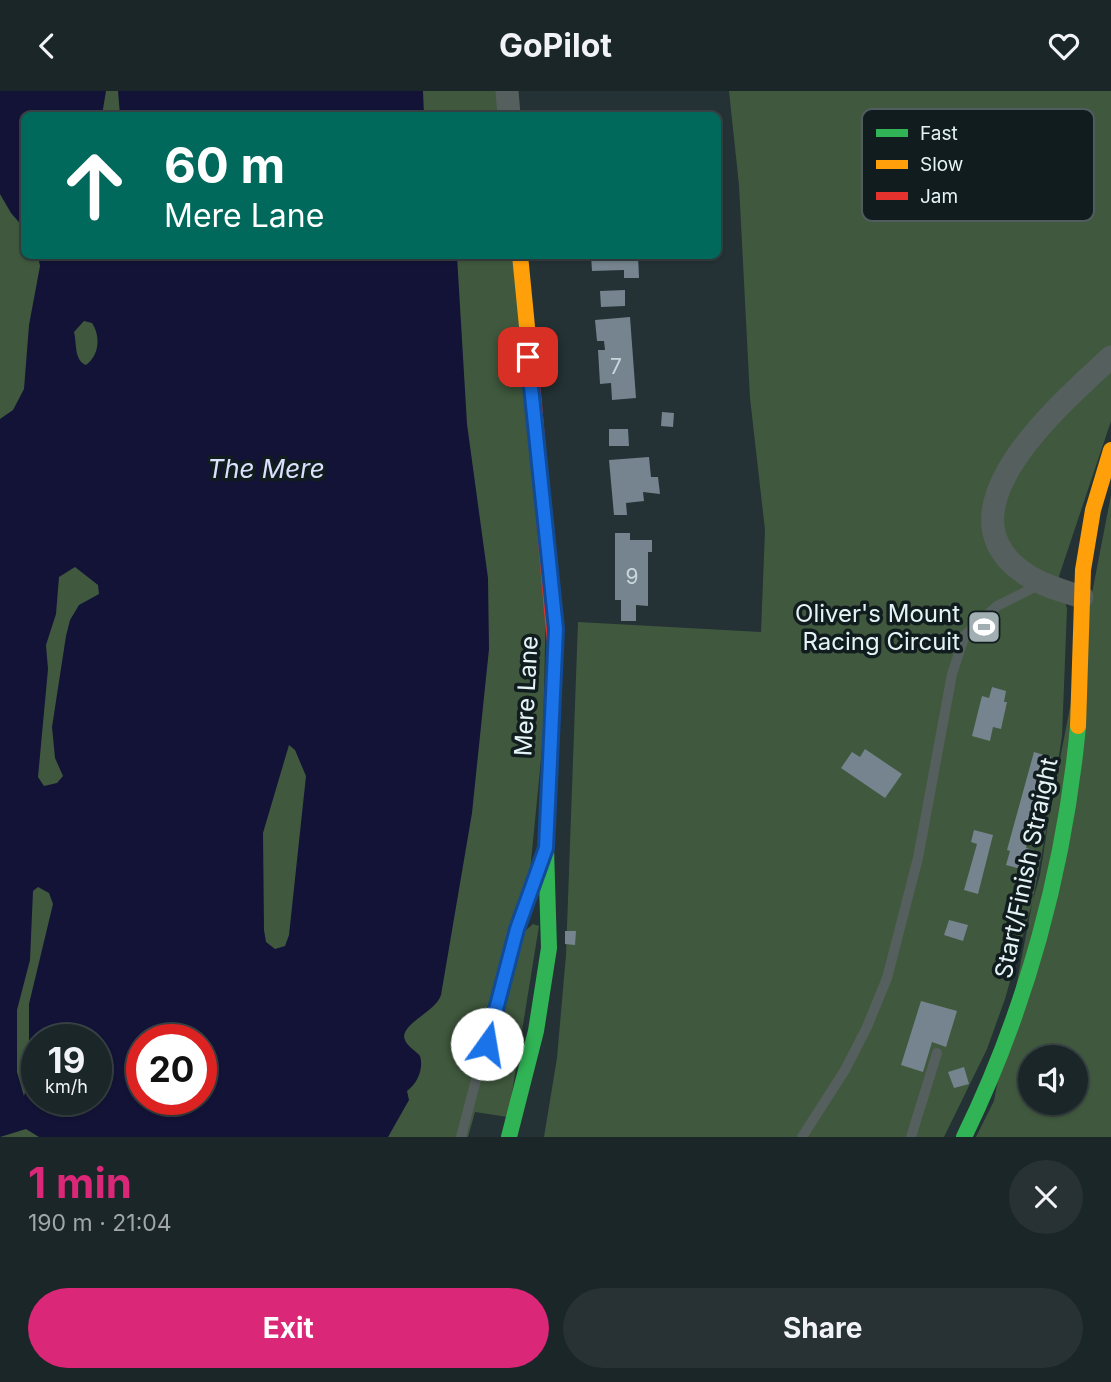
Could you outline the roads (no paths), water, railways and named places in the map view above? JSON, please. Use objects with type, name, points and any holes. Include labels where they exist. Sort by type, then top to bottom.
[{"type":"street","points":[[507,91],[509,112]]},
{"type":"street","name":"Mere Lane","points":[[509,1137],[536,1031],[549,948],[546,848],[556,629],[520,259]]},
{"type":"street","points":[[1082,597],[1044,583],[1016,567],[998,542],[993,516],[997,491],[1008,469],[1049,416],[1111,357]]},
{"type":"street","name":"Start/Finish Straight","points":[[964,1137],[988,1086],[1025,990],[1049,892],[1070,788],[1077,725],[1082,597],[1088,536],[1111,450]]},
{"type":"lane","points":[[802,1137],[850,1059],[887,978],[918,858],[952,674],[965,635],[997,606],[1044,583]]},
{"type":"lane","points":[[461,1137],[513,940],[546,848]]},
{"type":"lane","points":[[911,1137],[937,1053]]},
{"type":"water","points":[[0,91],[106,91],[102,112],[21,112],[21,225],[0,194]]},
{"type":"water","points":[[118,91],[423,91],[424,112],[120,112]]},
{"type":"water","name":"The Mere","points":[[39,259],[457,259],[467,424],[488,578],[489,649],[472,813],[441,995],[404,1034],[406,1042],[420,1056],[420,1071],[417,1080],[407,1091],[409,1100],[388,1137],[39,1137],[26,1129],[0,1137],[0,419],[13,410],[24,389],[29,325],[40,266]],"holes":[[[84,321],[92,323],[97,334],[96,351],[86,365],[79,359],[74,332]],[[75,567],[98,585],[99,594],[79,605],[70,620],[52,727],[55,758],[63,776],[57,783],[44,786],[38,777],[48,669],[46,645],[56,614],[59,577]],[[289,745],[295,750],[306,776],[289,935],[285,946],[275,949],[266,942],[264,930],[263,833]],[[38,887],[49,893],[53,904],[29,1004],[29,1024],[112,1024],[112,1115],[21,1115],[21,1086],[17,1072],[17,1010],[30,960],[33,891]]]},
{"type":"place","name":"Oliver's Mount Racing Circuit","points":[[984,627]]}]
